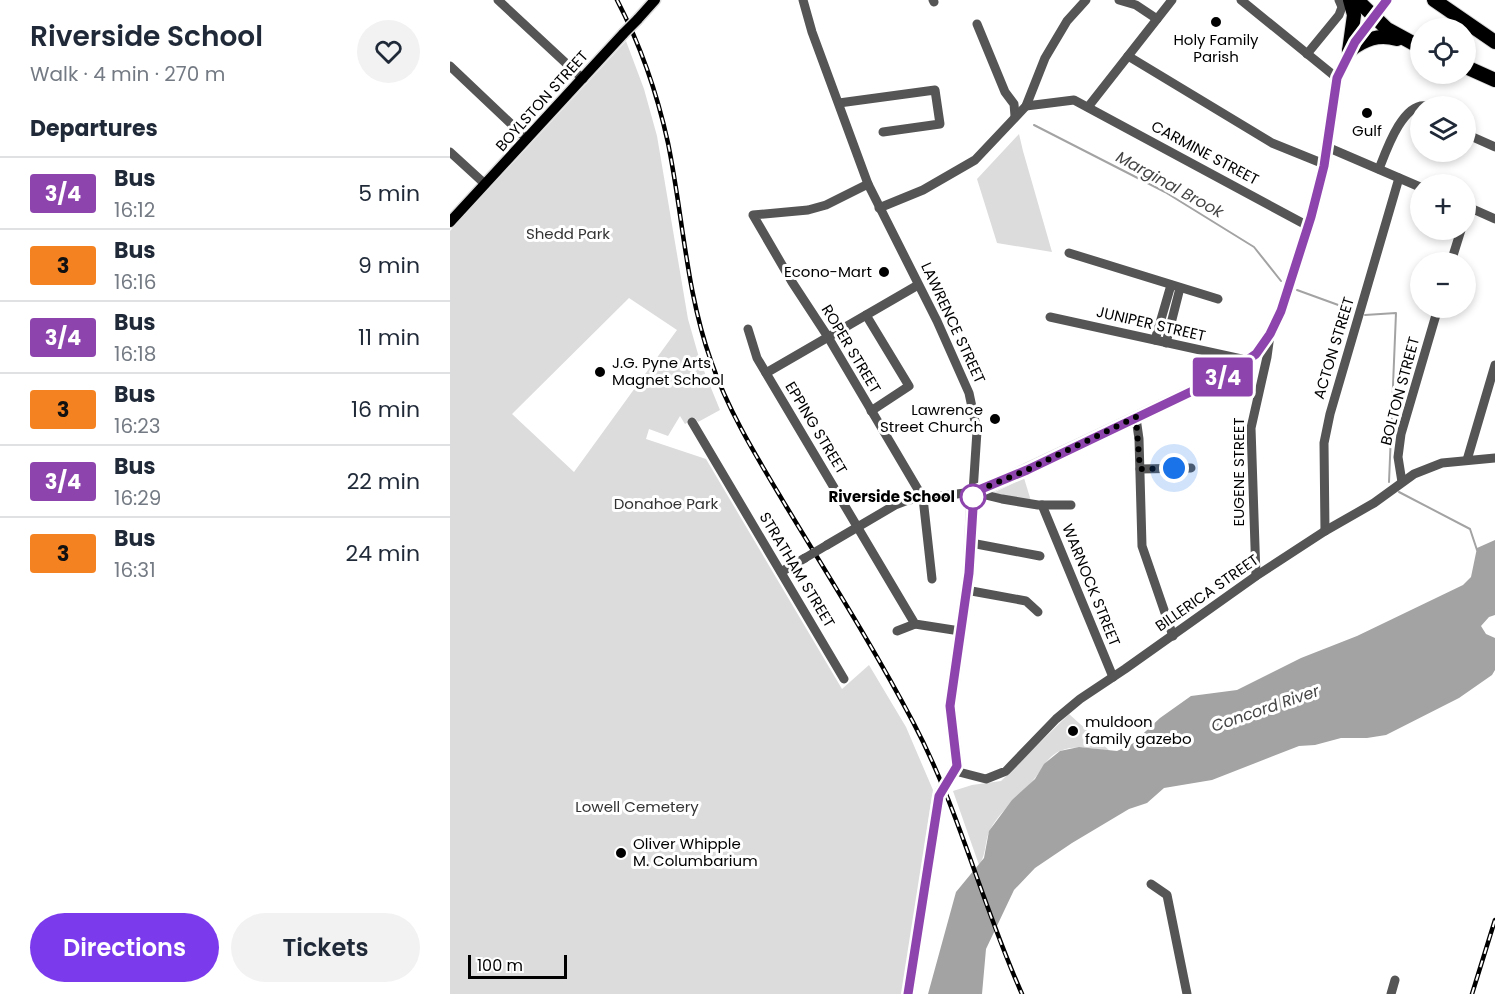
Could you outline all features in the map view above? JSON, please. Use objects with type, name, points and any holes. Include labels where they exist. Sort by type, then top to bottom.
[{"type":"highway","points":[[1349,51],[1354,15],[1350,0]]},
{"type":"highway","points":[[1357,0],[1387,29],[1410,42]]},
{"type":"highway","points":[[1434,0],[1495,42]]},
{"type":"highway","points":[[1349,51],[1377,36],[1410,43]]},
{"type":"highway","points":[[1476,71],[1495,80]]},
{"type":"main road","name":"BOYLSTON STREET","points":[[450,222],[656,0]]},
{"type":"main road","points":[[974,492],[1000,482],[1226,375],[1256,354],[1270,334],[1281,311],[1308,226],[1324,164],[1337,78],[1349,51],[1388,0]]},
{"type":"main road","name":"LAWRENCE STREET","points":[[955,771],[957,760],[950,706],[966,590],[974,492]]},
{"type":"main road","points":[[908,994],[939,796],[955,771]]},
{"type":"street","points":[[498,0],[583,79]]},
{"type":"street","name":"LAWRENCE STREET","points":[[803,0],[812,32],[867,184],[955,361],[972,403],[977,431],[974,492]]},
{"type":"street","points":[[879,207],[923,190],[975,160],[1026,106],[1045,58],[1067,21],[1086,0]]},
{"type":"street","points":[[1119,0],[1136,5],[1157,19]]},
{"type":"street","points":[[1088,107],[1172,0]]},
{"type":"street","points":[[1241,0],[1337,78]]},
{"type":"street","points":[[1307,54],[1339,15],[1342,7],[1339,0]]},
{"type":"street","points":[[977,24],[1005,92],[1014,104],[1015,116]]},
{"type":"street","points":[[1128,56],[1272,143],[1324,164]]},
{"type":"street","points":[[450,66],[527,139]]},
{"type":"street","points":[[839,103],[935,90],[940,124],[883,132]]},
{"type":"street","name":"CARMINE STREET","points":[[1026,106],[1074,100],[1308,226]]},
{"type":"street","points":[[1379,169],[1394,131],[1410,112]]},
{"type":"street","points":[[1476,138],[1495,147]]},
{"type":"street","points":[[1327,147],[1410,183]]},
{"type":"street","points":[[450,152],[485,184]]},
{"type":"street","name":"ACTON STREET","points":[[1325,531],[1324,443],[1330,414],[1399,178]]},
{"type":"street","name":"ROPER STREET","points":[[867,184],[826,205],[808,210],[753,215],[923,498]]},
{"type":"street","points":[[1476,212],[1495,219]]},
{"type":"street","points":[[1069,253],[1218,299]]},
{"type":"street","points":[[766,373],[918,285]]},
{"type":"street","points":[[1155,340],[1176,286]]},
{"type":"street","points":[[1166,343],[1176,286]]},
{"type":"street","points":[[866,315],[909,386],[871,411]]},
{"type":"street","name":"JUNIPER STREET","points":[[1050,316],[1246,360]]},
{"type":"street","name":"BOLTON STREET","points":[[1402,482],[1398,457],[1401,434],[1435,318]]},
{"type":"street","name":"EPPING STREET","points":[[748,329],[753,350],[766,373],[915,624]]},
{"type":"street","name":"EUGENE STREET","points":[[1256,576],[1251,428],[1270,334]]},
{"type":"street","points":[[1467,460],[1495,365]]},
{"type":"street","points":[[1136,417],[1142,546],[1173,636]]},
{"type":"street","name":"STRATHAM STREET","points":[[692,422],[844,679]]},
{"type":"street","name":"BILLERICA STREET","points":[[955,771],[986,779],[999,775],[1014,764],[1065,711],[1256,576],[1325,531],[1374,503],[1402,482],[1430,466],[1495,458]]},
{"type":"street","points":[[1140,469],[1191,468]]},
{"type":"street","points":[[780,572],[901,502],[974,492],[1042,505],[1071,505]]},
{"type":"street","points":[[923,498],[932,579]]},
{"type":"street","name":"WARNOCK STREET","points":[[1042,505],[1113,677]]},
{"type":"street","points":[[971,543],[1040,556]]},
{"type":"street","points":[[966,590],[1026,601],[1038,612]]},
{"type":"street","points":[[897,631],[915,624],[960,631]]},
{"type":"street","points":[[1151,884],[1167,895],[1186,992]]},
{"type":"street","points":[[1391,994],[1395,980]]},
{"type":"green space","name":"Lowell Cemetery","points":[[626,41],[644,89],[657,136],[688,319],[700,361],[720,410],[698,422],[695,418],[685,424],[680,416],[668,436],[649,429],[646,439],[706,459],[842,689],[869,665],[906,727],[933,790],[902,994],[450,994],[450,231]],"holes":[[[629,298],[677,330],[574,472],[512,414]]]},
{"type":"green space","points":[[1019,134],[1052,252],[997,243],[977,179]]},
{"type":"green space","points":[[1024,478],[1031,501],[993,493]]},
{"type":"green space","points":[[1069,714],[1110,751],[1072,748],[1052,756],[995,822],[988,834],[979,865],[953,791],[972,785],[1001,781]]},
{"type":"water","name":"Concord River","points":[[1495,540],[1495,615],[1489,617],[1481,626],[1486,634],[1495,638],[1495,670],[1492,675],[1459,698],[1386,735],[1341,738],[1315,745],[1299,746],[1212,780],[1164,788],[1147,803],[1129,809],[1035,868],[1014,890],[986,949],[982,994],[928,994],[956,892],[984,858],[989,831],[1012,800],[1035,779],[1044,764],[1060,751],[1079,747],[1117,751],[1132,744],[1160,718],[1191,696],[1237,690],[1301,658],[1357,636],[1463,585],[1471,577],[1477,548]]},
{"type":"waterway","name":"Marginal Brook","points":[[1034,125],[1165,192],[1254,247],[1281,281]]},
{"type":"waterway","name":"Marginal Brook","points":[[1297,290],[1352,310]]},
{"type":"waterway","name":"Marginal Brook","points":[[1365,315],[1396,313],[1389,482]]},
{"type":"waterway","name":"Marginal Brook","points":[[1399,492],[1470,529],[1477,550]]},
{"type":"railway","points":[[617,0],[641,52],[659,106],[673,170],[696,308],[718,380],[755,453],[867,640],[913,722],[944,789],[1022,994]]},
{"type":"railway","points":[[1472,994],[1495,920]]},
{"type":"bus line","name":"3/4","points":[[908,994],[936,807],[941,792],[957,766],[950,706],[969,573],[974,492],[1027,470],[1226,375],[1256,354],[1270,334],[1281,311],[1308,226],[1324,166],[1337,78],[1355,42],[1387,0]]},
{"type":"place","name":"Holy Family Parish","points":[[1216,22]]},
{"type":"place","name":"Gulf","points":[[1367,113]]},
{"type":"place","name":"Econo-Mart","points":[[884,272]]},
{"type":"place","name":"J.G. Pyne Arts Magnet School","points":[[600,372]]},
{"type":"place","name":"Lawrence Street Church","points":[[995,419]]},
{"type":"place","name":"Riverside School","points":[[973,497]]},
{"type":"place","name":"muldoon family gazebo","points":[[1073,731]]},
{"type":"place","name":"Oliver Whipple M. Columbarium","points":[[621,853]]},
{"type":"route","points":[[973,497],[974,492],[1027,470],[1136,417],[1140,469],[1174,468]]},
{"type":"park label","name":"Shedd Park","points":[[568,234]]},
{"type":"park label","name":"Donahoe Park","points":[[666,504]]}]
